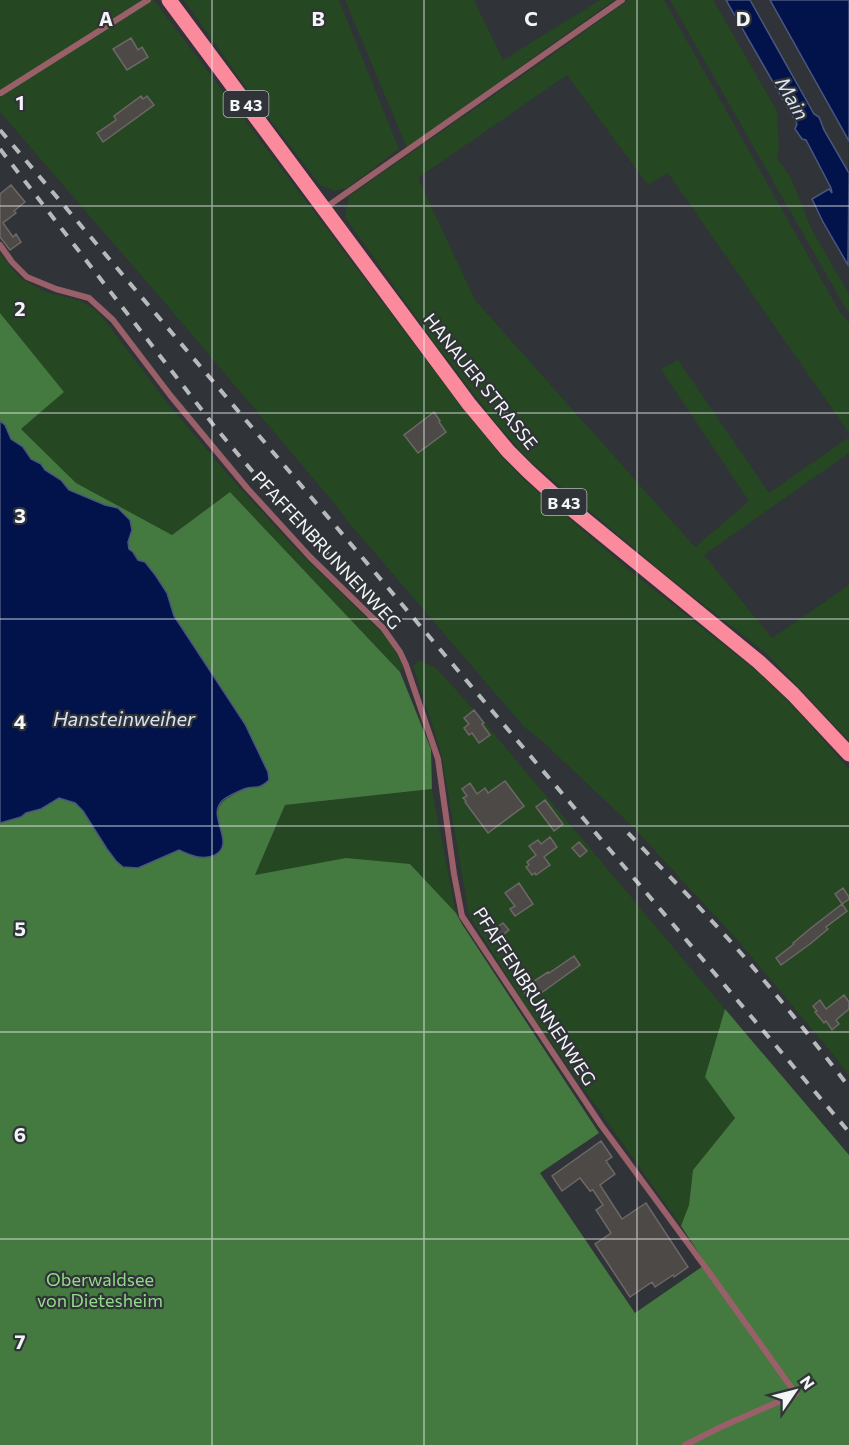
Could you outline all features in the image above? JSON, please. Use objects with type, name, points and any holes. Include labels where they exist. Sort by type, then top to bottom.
[{"type":"main road","name":"HANAUER STRASSE","points":[[169,0],[469,404],[508,451],[551,492],[759,662],[793,694],[849,754]]},
{"type":"lane","points":[[1,93],[148,0]]},
{"type":"lane","points":[[324,208],[621,0]]},
{"type":"lane","name":"PFAFFENBRUNNENWEG","points":[[0,245],[27,277],[56,289],[89,298],[113,320],[170,395],[247,488],[310,557],[383,628],[400,652],[438,759],[462,916],[601,1125],[796,1394],[685,1445]]},
{"type":"green space","points":[[0,0],[154,0],[463,409],[502,457],[522,478],[628,569],[758,672],[802,716],[849,769],[849,1076],[739,942],[633,827],[541,740],[525,728],[0,112]]},
{"type":"green space","points":[[184,0],[339,0],[399,149],[347,188],[334,191],[320,185],[249,92]]},
{"type":"green space","points":[[345,0],[474,0],[503,60],[600,0],[614,0],[407,148]]},
{"type":"green space","points":[[628,0],[664,0],[838,309],[849,323],[849,433],[668,173],[648,185],[567,75],[418,178],[475,300],[695,547],[749,501],[661,369],[678,360],[769,493],[849,437],[849,453],[704,555],[772,638],[849,585],[849,741],[768,655],[671,579],[530,461],[496,423],[433,341],[345,217],[349,196]]},
{"type":"green space","points":[[670,0],[713,0],[777,111],[779,146],[777,158],[791,178],[812,230],[849,294],[849,313],[843,304]]},
{"type":"green space","points":[[0,253],[20,278],[46,292],[81,301],[97,311],[169,405],[224,470],[294,547],[389,640],[403,666],[400,672],[230,492],[172,535],[76,483],[21,429],[63,392],[0,313]]},
{"type":"green space","name":"Oberwaldsee von Dietesheim","points":[[0,313],[64,392],[21,429],[76,483],[172,535],[230,492],[400,672],[431,749],[432,789],[285,805],[255,875],[346,858],[410,864],[456,913],[599,1133],[540,1173],[635,1313],[706,1264],[681,1226],[689,1205],[693,1170],[735,1118],[705,1077],[725,1009],[849,1155],[849,1445],[0,1445],[0,823],[41,809],[59,798],[75,803],[83,811],[116,861],[123,867],[138,868],[179,850],[196,857],[220,827],[218,811],[221,804],[241,790],[261,786],[269,780],[268,772],[245,724],[174,616],[167,593],[145,562],[138,560],[129,549],[128,542],[132,530],[130,520],[118,508],[69,490],[61,480],[31,459],[23,447],[11,439],[5,425],[0,421]]},
{"type":"green space","points":[[420,660],[437,669],[474,710],[725,1009],[705,1077],[735,1118],[693,1170],[689,1205],[681,1226],[529,1011],[469,915],[441,752],[413,666]]},
{"type":"green space","points":[[432,789],[456,913],[410,864],[255,875],[285,805]]},
{"type":"water","name":"Main","points":[[726,0],[750,0],[849,173],[848,265],[812,199],[829,189],[832,193],[831,188],[806,140],[802,139],[795,129],[797,124]]},
{"type":"water","points":[[770,0],[849,0],[849,141]]},
{"type":"water","name":"Hansteinweiher","points":[[0,421],[5,425],[11,439],[23,447],[31,459],[61,480],[69,490],[118,508],[130,520],[132,530],[128,542],[129,549],[138,560],[145,562],[156,576],[167,593],[174,616],[245,724],[268,772],[269,780],[259,787],[248,788],[233,794],[218,806],[218,821],[223,843],[221,850],[215,855],[201,857],[179,850],[138,868],[123,867],[107,849],[83,811],[75,803],[59,798],[41,809],[0,823]]},
{"type":"building","points":[[131,38],[138,50],[142,47],[148,57],[127,70],[113,49]]},
{"type":"building","points":[[141,96],[143,99],[147,96],[154,105],[103,142],[97,133],[116,120],[114,116]]},
{"type":"building","points":[[11,185],[25,202],[3,223],[13,237],[16,234],[21,242],[10,250],[0,237],[0,194]]},
{"type":"building","points":[[434,412],[446,432],[418,453],[404,435]]},
{"type":"building","points":[[474,710],[490,735],[479,743],[472,733],[469,735],[464,728],[469,724],[464,718]]},
{"type":"building","points":[[505,781],[524,806],[488,833],[465,802],[463,798],[467,796],[462,789],[470,783],[477,794],[485,788],[488,793]]},
{"type":"building","points":[[545,800],[563,824],[554,831],[536,807]]},
{"type":"building","points":[[550,837],[557,847],[544,857],[550,865],[536,875],[535,873],[532,875],[526,867],[529,865],[527,862],[536,855],[529,846],[538,840],[541,844]]},
{"type":"building","points":[[579,842],[587,851],[580,857],[572,848]]},
{"type":"building","points":[[519,883],[533,904],[515,916],[510,909],[515,906],[505,893]]},
{"type":"building","points":[[843,888],[849,899],[842,904],[835,894]]},
{"type":"building","points":[[842,904],[847,911],[826,927],[828,929],[810,944],[781,965],[776,958]]},
{"type":"building","points":[[503,923],[509,930],[496,940],[490,932]]},
{"type":"building","points":[[574,956],[580,965],[530,1001],[522,989]]},
{"type":"building","points":[[844,995],[849,1002],[849,1009],[836,1020],[839,1024],[832,1030],[826,1021],[824,1023],[815,1012],[817,1011],[813,1006],[820,1000],[826,1009]]},
{"type":"building","points":[[601,1141],[612,1157],[606,1161],[615,1174],[600,1185],[622,1219],[646,1203],[688,1267],[655,1287],[652,1282],[630,1297],[595,1244],[611,1233],[596,1210],[603,1205],[593,1190],[590,1191],[580,1178],[562,1191],[552,1176]]},
{"type":"railway","points":[[0,130],[849,1132]]},
{"type":"railway","points":[[0,149],[215,427],[328,554]]},
{"type":"railway","points":[[628,833],[739,951],[849,1087]]}]
